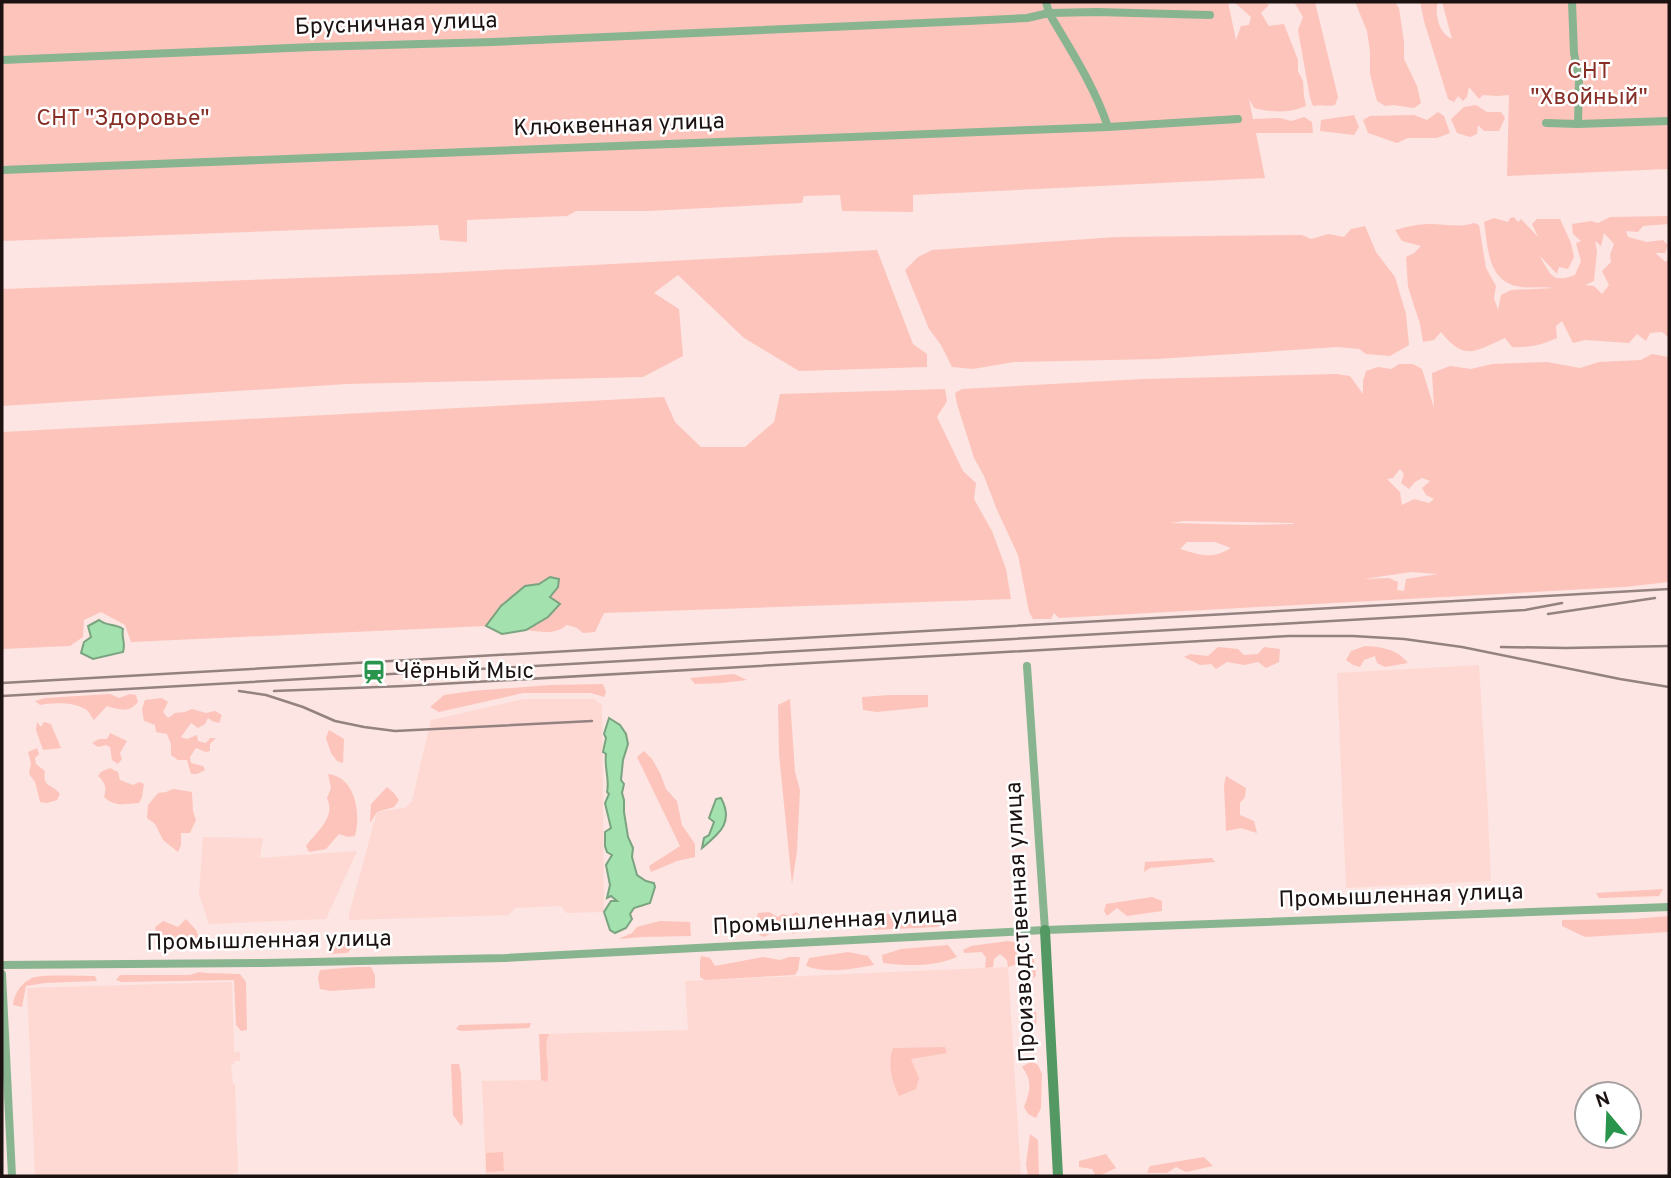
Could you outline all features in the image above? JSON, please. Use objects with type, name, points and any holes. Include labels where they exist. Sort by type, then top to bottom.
[{"type":"street","points":[[1046,2],[1049,13],[1099,100],[1108,127]]},
{"type":"street","points":[[1572,2],[1574,52],[1579,79],[1578,124]]},
{"type":"street","name":"Брусничная улица","points":[[2,60],[968,21],[1027,18],[1049,13],[1210,15]]},
{"type":"street","name":"Клюквенная улица","points":[[2,170],[1108,127],[1238,119]]},
{"type":"street","points":[[1546,123],[1669,121]]},
{"type":"street","name":"Производственная улица","points":[[1027,666],[1058,1176]]},
{"type":"street","name":"Промышленная улица","points":[[2,965],[505,958],[1045,930],[1669,907]]},
{"type":"street","points":[[2,974],[12,1176]]},
{"type":"shaded area","points":[[550,577],[559,579],[558,587],[550,597],[560,604],[548,617],[526,630],[502,634],[486,626],[501,606],[525,586],[539,584]]},
{"type":"shaded area","points":[[99,620],[123,629],[123,652],[93,659],[81,653],[84,642],[91,637],[88,626]]},
{"type":"shaded area","points":[[1479,665],[1491,881],[1346,888],[1337,673]]},
{"type":"shaded area","points":[[524,699],[594,699],[602,705],[604,912],[567,913],[560,906],[515,908],[509,915],[349,920],[377,812],[405,808],[412,801],[431,720]]},
{"type":"shaded area","points":[[609,718],[620,725],[628,744],[621,780],[624,784],[624,812],[628,837],[633,848],[632,857],[637,875],[654,883],[655,887],[650,903],[634,908],[630,914],[632,919],[626,928],[615,933],[610,930],[604,912],[611,901],[617,901],[611,896],[607,898],[610,885],[606,865],[612,855],[607,852],[605,846],[605,832],[611,828],[605,803],[609,794],[606,754],[603,752],[606,738],[604,734]]},
{"type":"shaded area","points":[[721,798],[726,814],[723,826],[702,848],[704,838],[709,835],[714,822],[709,818],[716,799]]},
{"type":"shaded area","points":[[203,837],[263,838],[260,858],[357,851],[326,919],[209,924],[199,894]]},
{"type":"shaded area","points":[[1008,967],[1021,1176],[486,1176],[482,1081],[541,1080],[539,1034],[688,1030],[685,981]]},
{"type":"shaded area","points":[[232,982],[234,1052],[240,1052],[240,1061],[234,1061],[231,1065],[235,1084],[238,1173],[233,1176],[35,1176],[27,988]]},
{"type":"green space","name":"СНТ \"Здоровье\"","points":[[2,2],[1228,2],[1236,40],[1241,26],[1249,25],[1251,17],[1234,2],[1264,2],[1269,5],[1261,13],[1269,26],[1284,24],[1298,60],[1306,106],[1281,112],[1268,111],[1254,108],[1249,99],[1253,119],[1280,118],[1291,121],[1304,117],[1312,122],[1313,133],[1256,133],[1265,178],[913,195],[913,212],[842,211],[840,195],[804,196],[802,203],[648,211],[576,211],[567,216],[467,220],[467,242],[440,240],[438,225],[2,241]]},
{"type":"green space","points":[[1294,2],[1315,2],[1338,97],[1335,105],[1313,106],[1298,30],[1303,17]]},
{"type":"green space","points":[[1355,2],[1395,2],[1399,8],[1404,59],[1417,86],[1421,103],[1414,108],[1385,106],[1377,101],[1370,74],[1367,31]]},
{"type":"green space","name":"СНТ \"Хвойный\"","points":[[1420,2],[1438,2],[1439,23],[1444,33],[1452,39],[1442,2],[1669,2],[1669,169],[1507,176],[1509,95],[1483,95],[1479,99],[1469,87],[1467,97],[1463,101],[1458,96],[1454,102],[1448,99]]},
{"type":"green space","points":[[1476,105],[1487,112],[1501,112],[1505,118],[1499,131],[1484,131],[1478,125],[1477,134],[1470,137],[1457,133],[1451,119],[1464,107]]},
{"type":"green space","points":[[1438,112],[1444,116],[1450,133],[1437,138],[1408,138],[1397,143],[1368,133],[1363,120],[1370,116],[1414,115],[1427,120]]},
{"type":"green space","points":[[1354,115],[1359,127],[1354,135],[1320,131],[1321,120]]},
{"type":"green space","points":[[1669,216],[1669,224],[1643,226],[1638,232],[1626,231],[1628,237],[1647,242],[1663,240],[1668,245],[1665,253],[1655,253],[1666,262],[1669,257],[1669,338],[1662,332],[1650,333],[1646,341],[1637,334],[1629,343],[1585,340],[1573,343],[1562,321],[1556,326],[1557,338],[1529,346],[1512,347],[1505,338],[1478,350],[1464,351],[1441,332],[1434,340],[1423,342],[1408,287],[1406,257],[1421,246],[1402,241],[1395,230],[1425,224],[1479,225],[1486,268],[1496,286],[1494,298],[1498,310],[1501,295],[1511,290],[1554,288],[1516,286],[1499,276],[1488,251],[1484,222],[1494,218],[1508,222],[1514,217],[1518,222],[1521,219],[1538,237],[1532,224],[1537,219],[1560,219],[1574,257],[1568,269],[1559,267],[1557,274],[1539,255],[1553,276],[1567,278],[1575,275],[1581,261],[1576,243],[1581,241],[1573,234],[1572,224],[1591,221],[1598,223],[1610,217]],"holes":[[[1604,233],[1614,244],[1610,255],[1611,262],[1602,271],[1609,285],[1602,294],[1594,286],[1585,285],[1594,281],[1597,251],[1595,241],[1601,246]]]},
{"type":"green space","points":[[1365,226],[1376,252],[1395,277],[1406,314],[1409,345],[1390,356],[1366,354],[1359,349],[1338,347],[1157,359],[1014,362],[973,369],[952,367],[929,329],[905,270],[918,257],[932,250],[1116,237],[1302,235],[1311,239],[1328,234],[1344,237],[1351,229]]},
{"type":"green space","points":[[877,250],[913,344],[927,354],[927,367],[799,371],[744,338],[678,275],[654,293],[679,309],[683,356],[643,377],[347,384],[2,406],[2,289],[439,273]]},
{"type":"green space","points":[[1652,354],[1669,357],[1669,582],[1624,587],[1059,618],[1054,613],[1051,619],[1033,619],[1029,612],[1018,555],[974,458],[955,393],[962,389],[1142,379],[1336,374],[1350,376],[1363,394],[1366,371],[1378,367],[1391,369],[1399,364],[1413,364],[1422,369],[1434,408],[1432,373],[1450,366],[1471,369],[1492,364],[1547,362],[1580,368],[1599,362],[1641,360]],"holes":[[[1400,469],[1404,474],[1401,483],[1409,489],[1422,478],[1430,481],[1422,488],[1426,495],[1434,499],[1429,503],[1414,499],[1402,505],[1400,492],[1387,479],[1393,478]],[[1184,521],[1294,524],[1247,525],[1170,523]],[[1187,542],[1215,542],[1231,548],[1211,555],[1180,549]],[[1411,572],[1438,574],[1406,579],[1404,591],[1397,590],[1398,582],[1389,578],[1364,579]]]},
{"type":"green space","points":[[945,389],[947,401],[937,417],[963,471],[976,483],[974,499],[992,531],[1006,569],[1011,599],[604,613],[595,632],[583,633],[567,625],[553,632],[543,632],[526,630],[548,617],[559,604],[550,598],[558,588],[533,584],[515,593],[486,626],[131,642],[125,625],[101,612],[84,620],[83,637],[70,646],[2,649],[2,432],[664,397],[675,422],[701,447],[745,447],[774,422],[780,394]]},
{"type":"green space","points":[[1365,646],[1389,650],[1408,663],[1385,667],[1377,663],[1375,656],[1364,660],[1360,667],[1346,660],[1351,651]]},
{"type":"green space","points":[[1218,647],[1238,649],[1244,655],[1258,654],[1264,647],[1280,649],[1279,662],[1266,668],[1258,662],[1244,665],[1227,662],[1216,669],[1211,664],[1200,665],[1184,657],[1190,654],[1208,656]]},
{"type":"green space","points":[[734,674],[747,680],[695,684],[690,678]]},
{"type":"green space","points":[[603,684],[606,692],[604,697],[591,693],[523,693],[439,712],[430,707],[444,695],[472,691]]},
{"type":"green space","points":[[110,694],[119,698],[136,695],[138,702],[128,709],[107,706],[94,720],[87,710],[77,705],[40,705],[35,701],[45,698]]},
{"type":"green space","points":[[928,695],[928,707],[877,712],[863,710],[862,697]]},
{"type":"green space","points":[[162,698],[168,702],[163,712],[168,718],[175,713],[192,709],[206,713],[215,711],[222,715],[219,723],[208,718],[205,724],[198,728],[191,723],[181,737],[187,739],[197,735],[198,741],[206,743],[210,738],[216,738],[210,744],[210,751],[196,748],[190,757],[191,763],[203,766],[205,770],[191,774],[187,760],[178,760],[171,755],[167,734],[156,732],[155,725],[144,721],[142,709],[145,700]]},
{"type":"green space","points":[[790,699],[795,772],[800,790],[797,851],[792,884],[779,754],[778,705]]},
{"type":"green space","points":[[37,722],[41,727],[44,722],[51,724],[61,748],[43,750],[36,730]]},
{"type":"green space","points":[[329,730],[344,739],[343,763],[337,761],[331,753],[326,738]]},
{"type":"green space","points":[[110,733],[127,741],[120,753],[122,759],[118,764],[112,760],[110,747],[98,747],[92,743],[107,739]]},
{"type":"green space","points":[[37,748],[39,754],[35,758],[36,764],[45,771],[46,783],[60,794],[57,800],[47,803],[40,802],[35,782],[29,774],[31,763],[28,752]]},
{"type":"green space","points":[[644,751],[652,759],[666,789],[677,801],[682,825],[695,844],[695,857],[651,872],[649,866],[680,846],[637,757]]},
{"type":"green space","points":[[110,768],[118,772],[120,780],[133,785],[139,782],[144,784],[139,803],[116,804],[104,797],[105,785],[98,776]]},
{"type":"green space","points":[[328,774],[345,782],[354,798],[357,817],[355,836],[339,834],[326,849],[309,852],[306,846],[324,824],[329,812],[327,798],[331,788]]},
{"type":"green space","points":[[1226,776],[1246,788],[1245,797],[1240,803],[1240,815],[1254,821],[1257,833],[1241,828],[1226,831]]},
{"type":"green space","points":[[387,787],[399,800],[394,807],[377,812],[370,823],[371,804]]},
{"type":"green space","points":[[173,789],[192,792],[196,820],[190,833],[181,833],[178,852],[163,840],[155,824],[147,818],[148,805],[158,793]]},
{"type":"green space","points":[[1212,858],[1215,862],[1150,868],[1144,872],[1145,862]]},
{"type":"green space","points":[[1663,889],[1659,896],[1599,898],[1596,893]]},
{"type":"green space","points":[[1152,897],[1162,901],[1162,911],[1127,916],[1117,908],[1107,916],[1104,911],[1106,904]]},
{"type":"green space","points":[[936,911],[938,916],[945,917],[945,924],[937,927],[874,930],[870,922],[873,916],[882,914]]},
{"type":"green space","points":[[769,912],[778,917],[783,914],[790,916],[796,912],[800,915],[799,930],[793,934],[788,930],[775,931],[764,937],[747,929],[755,922],[758,913]]},
{"type":"green space","points":[[1669,916],[1669,932],[1585,937],[1562,926],[1562,920]]},
{"type":"green space","points":[[186,919],[199,938],[157,937],[155,927],[163,921],[178,927]]},
{"type":"green space","points":[[660,921],[690,922],[691,936],[618,939],[632,933],[637,927]]},
{"type":"green space","points":[[341,932],[351,941],[352,948],[347,953],[328,954],[333,935]]},
{"type":"green space","points":[[1008,941],[1023,945],[1031,951],[1036,976],[1030,980],[1021,963],[1008,967],[1007,960],[1000,954],[994,959],[993,967],[985,968],[986,958],[982,952],[964,953],[963,950],[971,946]]},
{"type":"green space","points":[[948,945],[957,957],[921,965],[883,963],[882,955],[901,949]]},
{"type":"green space","points":[[848,952],[868,956],[874,965],[831,970],[806,966],[809,958]]},
{"type":"green space","points":[[701,956],[710,958],[715,966],[763,957],[780,960],[800,957],[795,975],[705,980],[700,977]]},
{"type":"green space","points":[[371,967],[375,975],[375,988],[330,991],[320,989],[320,970]]},
{"type":"green space","points":[[199,972],[240,974],[246,982],[247,1030],[241,1031],[236,1025],[234,980],[116,980],[120,975],[190,975]]},
{"type":"green space","points":[[95,976],[97,981],[26,986],[22,1007],[13,1005],[19,989],[32,978]]},
{"type":"green space","points":[[1028,1001],[1036,1014],[1035,1031],[1021,1025],[1018,1018],[1020,1007]]},
{"type":"green space","points":[[531,1023],[529,1028],[456,1029],[459,1025]]},
{"type":"green space","points":[[539,1034],[549,1034],[546,1045],[547,1082],[541,1080]]},
{"type":"green space","points":[[945,1047],[947,1053],[911,1059],[919,1078],[916,1089],[899,1096],[891,1072],[893,1048]]},
{"type":"green space","points":[[1031,1061],[1038,1065],[1042,1074],[1041,1108],[1036,1118],[1028,1114],[1024,1107],[1029,1086],[1028,1077],[1022,1067]]},
{"type":"green space","points":[[451,1064],[459,1064],[461,1073],[461,1126],[453,1115]]},
{"type":"green space","points":[[1030,1134],[1038,1140],[1039,1176],[1028,1176],[1026,1164]]},
{"type":"green space","points":[[503,1152],[504,1171],[486,1172],[486,1153]]},
{"type":"green space","points":[[1106,1154],[1116,1168],[1096,1176],[1092,1169],[1079,1167],[1079,1161]]},
{"type":"green space","points":[[1204,1157],[1213,1166],[1186,1172],[1176,1167],[1167,1173],[1147,1173],[1150,1166]]},
{"type":"railway","points":[[2,683],[1669,589]]},
{"type":"railway","points":[[1548,614],[1655,598]]},
{"type":"railway","points":[[2,696],[1525,610],[1562,603]]},
{"type":"railway","points":[[274,691],[1289,636],[1404,639],[1462,647],[1669,687]]},
{"type":"railway","points":[[1501,647],[1669,646]]},
{"type":"railway","points":[[239,691],[266,695],[335,721],[395,731],[592,721]]},
{"type":"place","name":"Чёрный Мыс","points":[[374,672]]}]
